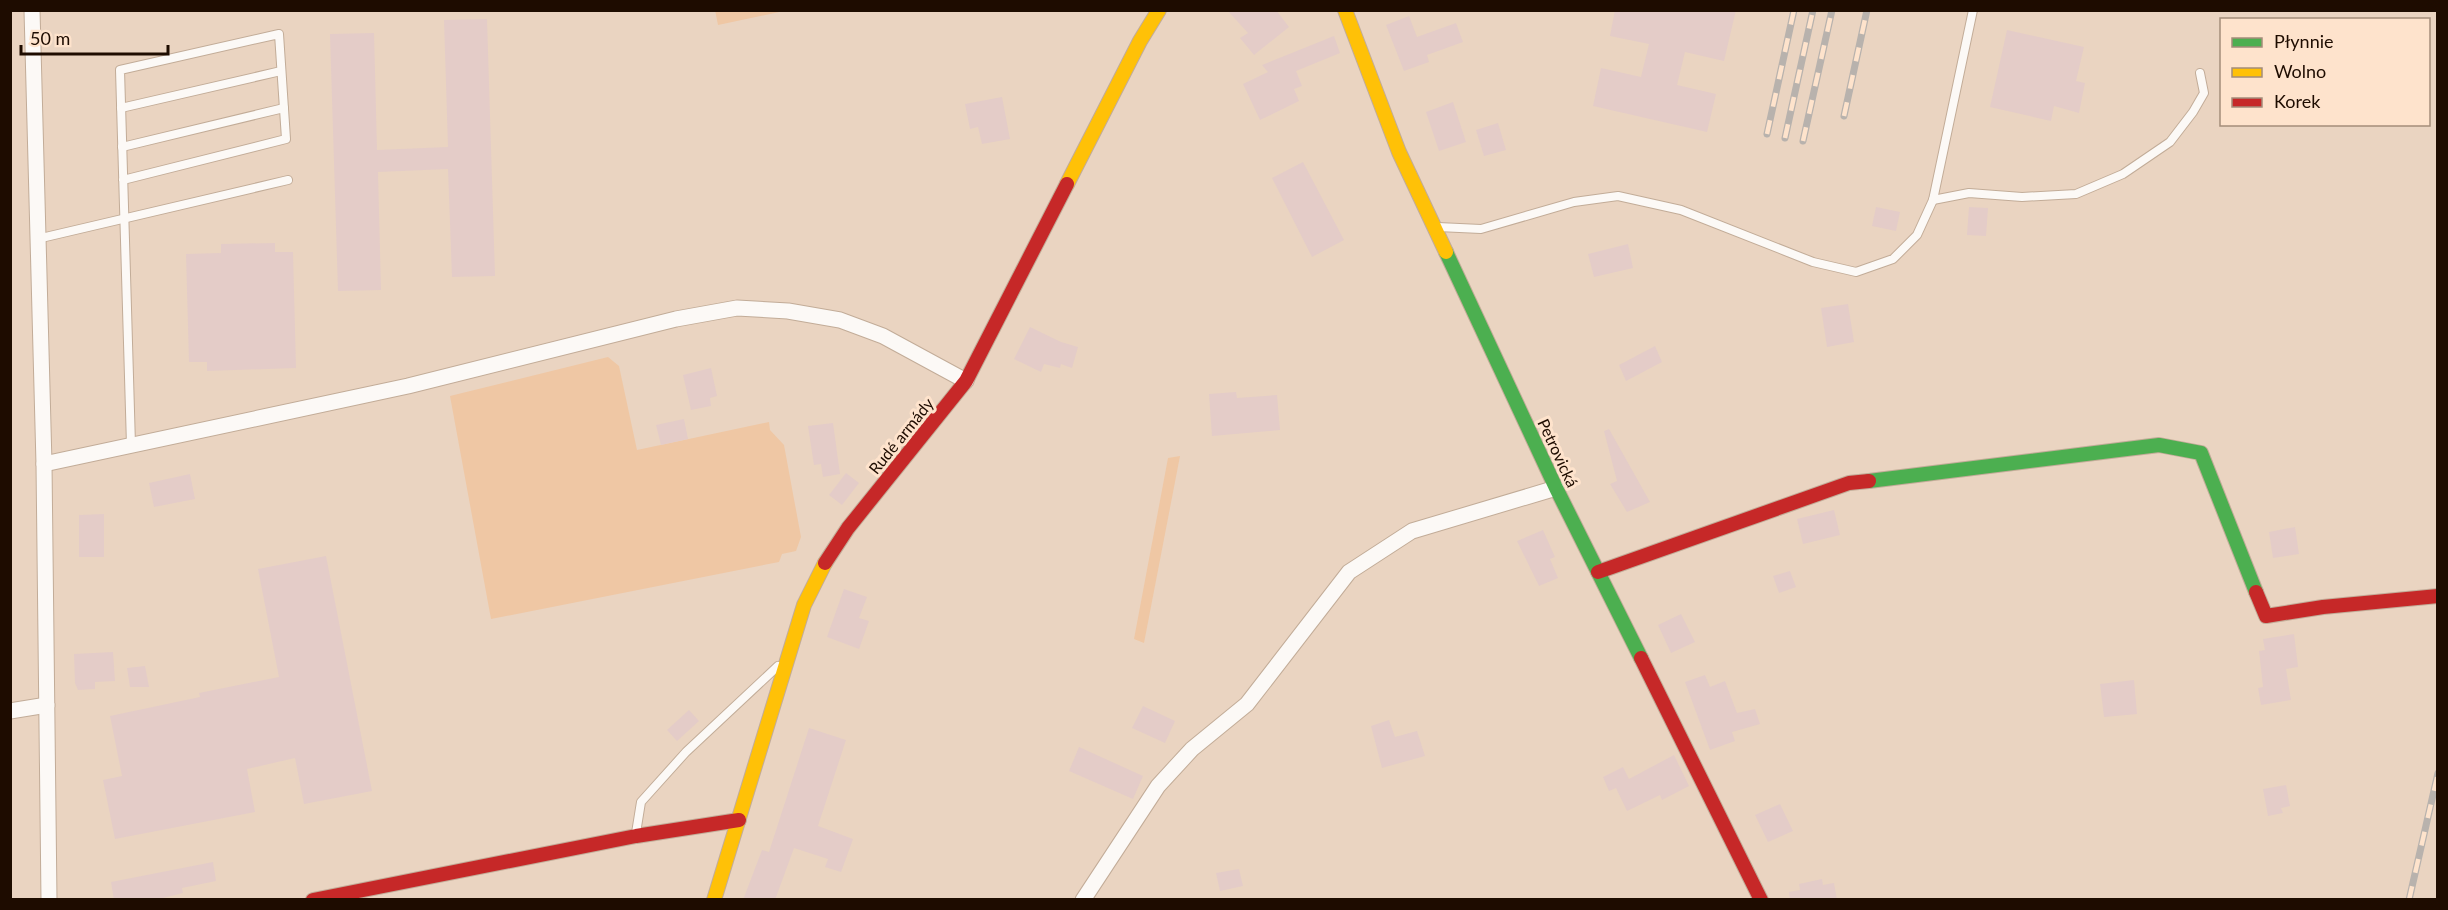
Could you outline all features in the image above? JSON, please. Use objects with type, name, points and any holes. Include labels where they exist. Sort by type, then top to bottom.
[{"type":"street","points":[[32,10],[44,464],[49,900]]},
{"type":"street","name":"Rudé armády","points":[[714,900],[804,604],[824,565],[848,528],[966,381],[1134,51],[1159,10]]},
{"type":"street","name":"Petrovická","points":[[1345,10],[1399,152],[1434,227],[1556,488],[1761,900]]},
{"type":"street","points":[[44,464],[408,386],[676,320],[736,308],[788,311],[840,320],[883,336],[966,381]]},
{"type":"street","points":[[1598,572],[1849,483],[2159,445],[2201,453],[2266,616],[2324,607],[2438,596]]},
{"type":"street","points":[[1083,900],[1158,786],[1192,749],[1247,704],[1348,572],[1412,531],[1556,488]]},
{"type":"street","points":[[10,711],[47,705]]},
{"type":"street","points":[[312,900],[636,836],[739,820]]},
{"type":"lane","points":[[1434,227],[1481,229],[1574,202],[1618,196],[1681,210],[1813,262],[1856,272],[1893,259],[1917,235],[1933,200],[1973,10]]},
{"type":"lane","points":[[123,180],[286,139],[279,34],[120,70],[124,220],[131,445]]},
{"type":"lane","points":[[121,108],[281,71]]},
{"type":"lane","points":[[1933,200],[1969,193],[2022,197],[2076,194],[2122,174],[2169,142],[2193,112],[2204,93],[2200,73]]},
{"type":"lane","points":[[122,147],[284,108]]},
{"type":"lane","points":[[37,239],[288,180]]},
{"type":"lane","points":[[636,836],[641,802],[686,752],[788,657]]},
{"type":"shaded area","points":[[715,10],[784,10],[784,11],[718,25]]},
{"type":"shaded area","points":[[608,357],[619,366],[637,450],[769,422],[770,430],[784,445],[801,537],[796,551],[782,554],[779,562],[491,619],[450,396]]},
{"type":"shaded area","points":[[1180,456],[1144,643],[1134,639],[1168,458]]},
{"type":"building","points":[[1227,10],[1276,10],[1289,27],[1254,55],[1240,38],[1248,33]]},
{"type":"building","points":[[1615,10],[1736,10],[1724,61],[1685,52],[1677,85],[1716,94],[1707,132],[1593,106],[1601,68],[1641,77],[1649,44],[1610,36]]},
{"type":"building","points":[[1409,16],[1417,37],[1456,23],[1463,42],[1427,55],[1429,62],[1404,71],[1386,25]]},
{"type":"building","points":[[487,19],[495,276],[452,277],[448,169],[378,172],[381,290],[338,291],[330,34],[374,33],[377,150],[448,147],[444,20]]},
{"type":"building","points":[[2007,30],[2084,47],[2076,81],[2085,83],[2079,113],[2054,106],[2051,121],[1990,107]]},
{"type":"building","points":[[1334,36],[1340,53],[1296,71],[1302,86],[1294,89],[1299,101],[1260,120],[1243,84],[1268,72],[1262,65]]},
{"type":"building","points":[[1002,97],[1010,139],[982,144],[978,127],[970,129],[965,104]]},
{"type":"building","points":[[1453,102],[1466,142],[1439,151],[1426,112]]},
{"type":"building","points":[[1498,123],[1506,150],[1484,156],[1476,130]]},
{"type":"building","points":[[1303,162],[1344,240],[1312,257],[1272,178]]},
{"type":"building","points":[[1876,207],[1900,212],[1896,231],[1872,226]]},
{"type":"building","points":[[1969,207],[1988,208],[1986,236],[1967,235]]},
{"type":"building","points":[[275,243],[275,252],[293,252],[296,368],[207,371],[207,362],[189,362],[186,254],[221,253],[221,244]]},
{"type":"building","points":[[1628,244],[1633,268],[1594,277],[1588,254]]},
{"type":"building","points":[[1848,304],[1854,342],[1827,347],[1821,308]]},
{"type":"building","points":[[1030,327],[1061,342],[1078,347],[1072,368],[1061,364],[1060,368],[1044,364],[1041,372],[1014,359]]},
{"type":"building","points":[[1655,346],[1662,362],[1626,381],[1619,365]]},
{"type":"building","points":[[711,368],[717,396],[710,398],[711,406],[691,410],[683,375]]},
{"type":"building","points":[[1236,392],[1237,398],[1277,395],[1280,430],[1212,436],[1209,394]]},
{"type":"building","points":[[684,419],[688,439],[661,445],[656,425]]},
{"type":"building","points":[[833,423],[840,474],[823,477],[821,464],[814,465],[808,426]]},
{"type":"building","points":[[1609,429],[1650,502],[1627,512],[1610,484],[1617,481],[1604,431]]},
{"type":"building","points":[[846,473],[859,483],[842,505],[829,495]]},
{"type":"building","points":[[190,474],[195,499],[154,507],[149,483]]},
{"type":"building","points":[[1834,510],[1840,535],[1803,544],[1797,519]]},
{"type":"building","points":[[104,514],[104,557],[79,557],[79,515]]},
{"type":"building","points":[[2295,527],[2299,554],[2273,558],[2269,532]]},
{"type":"building","points":[[1543,530],[1555,557],[1550,559],[1558,578],[1539,586],[1517,541]]},
{"type":"building","points":[[326,556],[372,791],[304,804],[295,758],[247,769],[255,812],[115,839],[103,780],[122,776],[110,716],[200,697],[199,693],[279,677],[258,569]]},
{"type":"building","points":[[1790,571],[1796,587],[1779,593],[1773,576]]},
{"type":"building","points":[[844,589],[867,597],[859,618],[869,621],[859,649],[827,637]]},
{"type":"building","points":[[1681,614],[1695,642],[1671,653],[1658,625]]},
{"type":"building","points":[[2294,634],[2298,667],[2286,669],[2291,700],[2261,705],[2258,688],[2263,687],[2259,651],[2265,650],[2263,639]]},
{"type":"building","points":[[113,652],[115,681],[95,682],[95,689],[78,690],[75,683],[74,654]]},
{"type":"building","points":[[145,666],[149,687],[130,687],[127,668]]},
{"type":"building","points":[[1705,675],[1710,687],[1725,681],[1737,713],[1755,709],[1760,724],[1732,732],[1735,741],[1710,750],[1685,682]]},
{"type":"building","points":[[2134,680],[2137,714],[2104,717],[2100,684]]},
{"type":"building","points":[[1143,706],[1175,721],[1165,743],[1132,728]]},
{"type":"building","points":[[689,710],[699,721],[677,741],[667,730]]},
{"type":"building","points":[[1389,720],[1395,737],[1417,731],[1425,756],[1382,768],[1371,726]]},
{"type":"building","points":[[809,728],[846,740],[818,826],[853,839],[841,872],[825,867],[828,859],[794,848],[775,900],[743,900],[762,850],[769,852]]},
{"type":"building","points":[[1079,747],[1143,776],[1133,799],[1069,771]]},
{"type":"building","points":[[1674,755],[1689,786],[1662,800],[1660,795],[1627,811],[1616,788],[1609,791],[1603,777],[1623,767],[1629,779]]},
{"type":"building","points":[[2286,785],[2290,806],[2281,808],[2283,813],[2268,816],[2263,789]]},
{"type":"building","points":[[1780,804],[1793,831],[1768,842],[1755,815]]},
{"type":"building","points":[[213,862],[216,881],[182,888],[183,893],[155,900],[114,900],[111,882]]},
{"type":"building","points":[[1239,869],[1243,886],[1220,891],[1216,873]]},
{"type":"building","points":[[1822,879],[1823,885],[1834,883],[1837,900],[1790,900],[1789,892],[1800,890],[1799,884]]},
{"type":"railway","points":[[1767,134],[1794,10]]},
{"type":"railway","points":[[1785,138],[1813,10]]},
{"type":"railway","points":[[1803,141],[1832,10]]},
{"type":"railway","points":[[1844,116],[1867,10]]},
{"type":"railway","points":[[2409,900],[2438,773]]},
{"type":"traffic: fast","points":[[1446,252],[1556,488],[1641,658]]},
{"type":"traffic: fast","points":[[1869,481],[2159,445],[2201,453],[2256,592]]},
{"type":"traffic: slow","points":[[1067,184],[1140,41],[1159,10]]},
{"type":"traffic: slow","points":[[1345,10],[1399,152],[1446,252]]},
{"type":"traffic: slow","points":[[714,900],[804,605],[825,563]]},
{"type":"traffic: jam","points":[[825,563],[848,528],[966,381],[1067,184]]},
{"type":"traffic: jam","points":[[1598,572],[1849,483],[1869,481]]},
{"type":"traffic: jam","points":[[2256,592],[2266,616],[2323,607],[2438,596]]},
{"type":"traffic: jam","points":[[1641,658],[1761,900]]},
{"type":"traffic: jam","points":[[313,900],[636,836],[739,820]]}]
